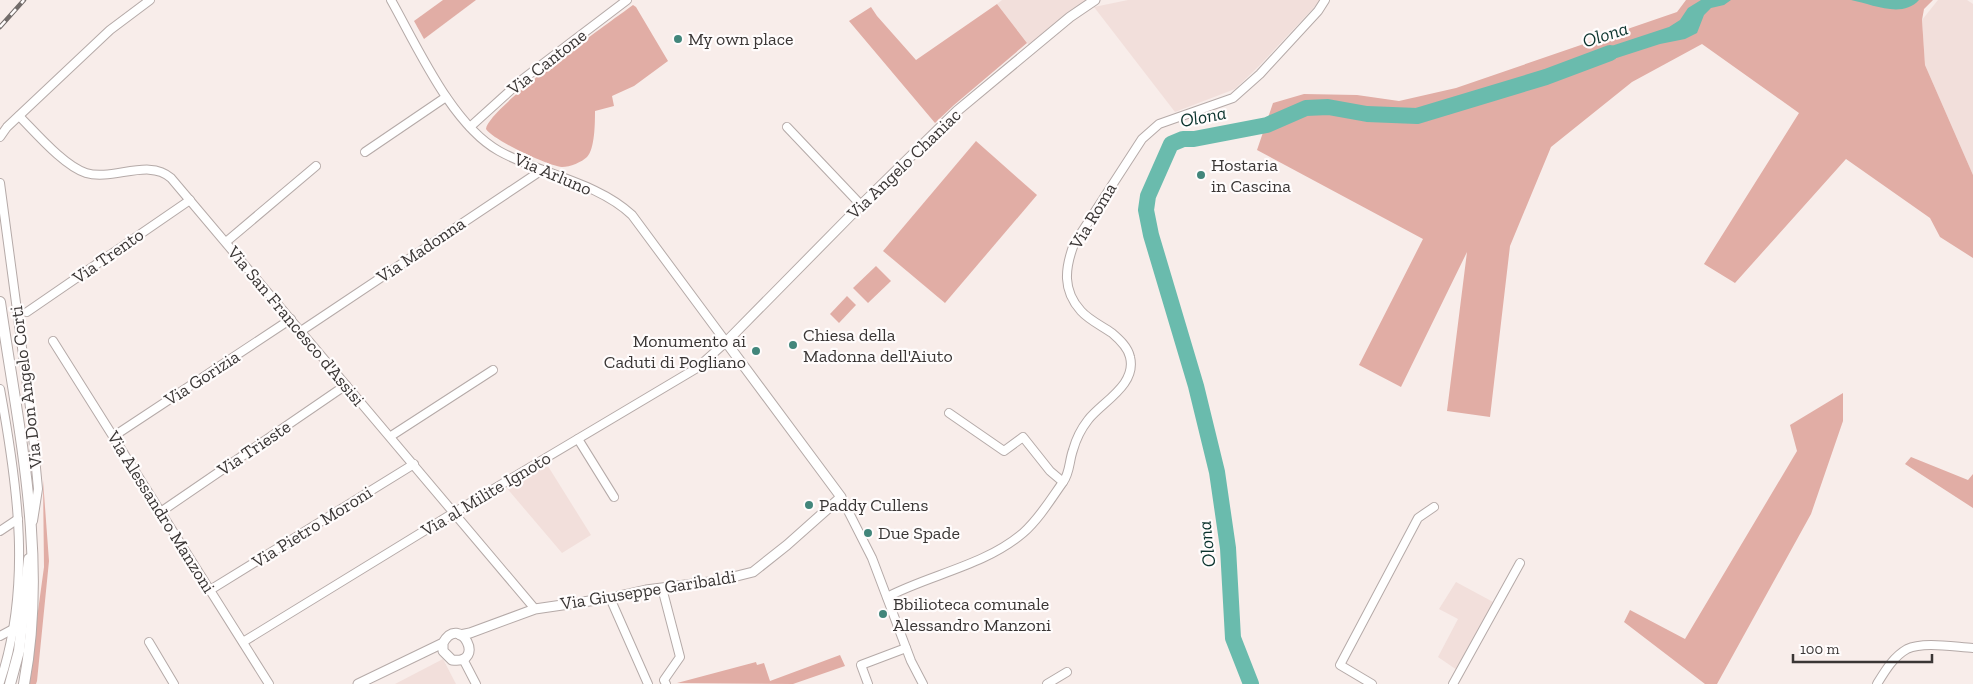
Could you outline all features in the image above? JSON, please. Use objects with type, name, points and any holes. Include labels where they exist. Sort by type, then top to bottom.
[{"type":"main road","points":[[0,302],[23,448],[32,536],[34,575],[30,652],[24,684]]},
{"type":"main road","points":[[10,684],[19,652],[26,572],[32,536]]},
{"type":"street","points":[[0,137],[19,116],[110,30],[150,0]]},
{"type":"street","name":"Via Arluno","points":[[391,0],[446,97],[470,127],[490,146],[605,196],[624,207],[632,215],[726,342]]},
{"type":"street","name":"Via Cantone","points":[[470,127],[523,79],[627,0]]},
{"type":"street","name":"Via Angelo Chaniac","points":[[726,342],[957,111],[1070,17],[1095,0]]},
{"type":"street","name":"Via Roma","points":[[887,596],[974,562],[1001,548],[1024,532],[1046,507],[1067,476],[1073,450],[1081,430],[1092,416],[1123,385],[1130,372],[1130,358],[1126,347],[1116,337],[1081,311],[1072,296],[1066,279],[1067,263],[1074,244],[1142,139],[1160,124],[1233,98],[1260,74],[1318,11],[1325,0]]},
{"type":"street","points":[[365,152],[446,97]]},
{"type":"street","name":"Via San Francesco d'Assisi","points":[[19,116],[66,161],[80,170],[102,175],[149,169],[167,174],[391,436],[535,609]]},
{"type":"street","points":[[787,128],[861,205]]},
{"type":"street","points":[[226,242],[316,166]]},
{"type":"street","name":"Via Madonna","points":[[301,331],[542,170]]},
{"type":"street","name":"Via Don Angelo Corti","points":[[0,183],[32,424],[38,490],[32,536]]},
{"type":"street","name":"Via Trento","points":[[27,312],[190,200]]},
{"type":"street","name":"Via Gorizia","points":[[114,436],[291,319]]},
{"type":"street","name":"Via Alessandro Manzoni","points":[[53,341],[162,511],[269,684]]},
{"type":"street","points":[[726,342],[841,497],[872,558],[906,648],[923,684]]},
{"type":"street","name":"Via al Milite Ignoto","points":[[243,642],[455,512],[697,368],[726,342]]},
{"type":"street","points":[[391,436],[493,370]]},
{"type":"street","name":"Via Trieste","points":[[162,511],[346,385]]},
{"type":"street","points":[[0,389],[14,474],[18,519],[18,596],[15,628],[0,682]]},
{"type":"street","points":[[949,412],[1004,451],[1023,437],[1050,471],[1063,482]]},
{"type":"street","points":[[578,439],[614,497]]},
{"type":"street","name":"Via Pietro Moroni","points":[[210,590],[414,464]]},
{"type":"street","name":"Via Giuseppe Garibaldi","points":[[358,684],[444,643],[449,636],[470,633],[489,624],[535,609],[610,598],[646,590],[717,581],[753,572],[787,545],[841,497]]},
{"type":"street","points":[[1372,684],[1340,665],[1418,518],[1434,507]]},
{"type":"street","points":[[1,530],[18,519]]},
{"type":"street","points":[[1,530],[11,530],[18,534]]},
{"type":"street","points":[[1453,684],[1520,563]]},
{"type":"street","points":[[662,588],[680,657],[664,680],[666,684]]},
{"type":"street","points":[[610,598],[648,684]]},
{"type":"street","name":"Via Giuseppe Garibaldi","points":[[469,648],[474,638],[489,624]]},
{"type":"street","points":[[0,636],[15,628]]},
{"type":"street","points":[[460,635],[466,638],[469,648],[463,662]]},
{"type":"street","points":[[149,642],[174,684]]},
{"type":"street","points":[[444,643],[444,653],[452,660],[463,662],[476,684]]},
{"type":"street","points":[[1876,684],[1891,662],[1908,649],[1927,645],[1973,648]]},
{"type":"street","points":[[868,684],[861,665],[906,648]]},
{"type":"street","name":"Via Giuseppe Garibaldi","points":[[414,657],[444,653]]},
{"type":"street","points":[[1047,684],[1067,672]]},
{"type":"shaded area","points":[[443,0],[476,0],[424,39],[414,21]]},
{"type":"shaded area","points":[[1002,0],[1088,0],[1031,48],[997,4]]},
{"type":"shaded area","points":[[1128,0],[1321,0],[1235,89],[1175,112],[1094,7]]},
{"type":"shaded area","points":[[1686,0],[1933,0],[1924,9],[1922,20],[1925,65],[1973,175],[1973,258],[1940,237],[1930,218],[1846,159],[1735,283],[1704,264],[1799,113],[1702,44],[1632,82],[1551,147],[1510,246],[1490,417],[1447,411],[1467,252],[1401,387],[1359,365],[1423,239],[1257,150],[1273,103],[1304,94],[1357,95],[1399,101],[1456,88],[1677,12]]},
{"type":"shaded area","points":[[1938,0],[1967,0],[1973,4],[1973,175],[1925,65],[1922,20]]},
{"type":"shaded area","points":[[997,4],[1027,43],[935,123],[849,21],[871,7],[916,60]]},
{"type":"shaded area","points":[[633,5],[668,61],[634,86],[612,96],[614,106],[595,111],[592,148],[585,159],[569,166],[555,166],[509,146],[486,129],[492,118],[527,85]]},
{"type":"shaded area","points":[[976,141],[1037,195],[945,303],[883,251]]},
{"type":"shaded area","points":[[876,266],[891,281],[868,303],[853,288]]},
{"type":"shaded area","points":[[847,296],[856,305],[839,323],[830,314]]},
{"type":"shaded area","points":[[1843,393],[1843,421],[1811,514],[1717,684],[1705,684],[1624,622],[1630,610],[1685,639],[1797,451],[1790,425]]},
{"type":"shaded area","points":[[1911,457],[1968,480],[1973,474],[1973,508],[1905,464]]},
{"type":"shaded area","points":[[546,463],[591,535],[562,553],[505,486]]},
{"type":"shaded area","points":[[43,480],[49,561],[37,681],[36,684],[28,684],[44,567]]},
{"type":"shaded area","points":[[1456,582],[1495,603],[1457,670],[1438,657],[1458,619],[1439,609]]},
{"type":"shaded area","points":[[840,655],[845,666],[793,684],[677,683],[756,662],[757,665],[764,663],[770,681]]},
{"type":"shaded area","points":[[443,659],[456,684],[395,684]]},
{"type":"water","points":[[1701,0],[1731,0],[1724,5],[1711,8],[1704,15],[1697,33],[1685,39],[1660,44],[1595,65],[1587,54],[1669,27],[1680,20],[1688,8]]},
{"type":"water","points":[[1851,0],[1919,0],[1912,6],[1904,9],[1886,9]]},
{"type":"waterway","name":"Olona","points":[[1251,684],[1233,638],[1228,548],[1217,472],[1196,386],[1151,235],[1146,210],[1148,196],[1171,144],[1183,139],[1194,139],[1267,125],[1306,108],[1328,107],[1367,114],[1417,116],[1546,77],[1610,53]]},
{"type":"railway","points":[[0,27],[24,0]]},
{"type":"place","name":"My own place","points":[[678,39]]},
{"type":"place","name":"Hostaria in Cascina","points":[[1201,175]]},
{"type":"place","name":"Chiesa della Madonna dell'Aiuto","points":[[793,345]]},
{"type":"place","name":"Monumento ai Caduti di Pogliano","points":[[756,351]]},
{"type":"place","name":"Paddy Cullens","points":[[809,505]]},
{"type":"place","name":"Due Spade","points":[[868,533]]},
{"type":"place","name":"Bbilioteca comunale Alessandro Manzoni","points":[[883,614]]}]
